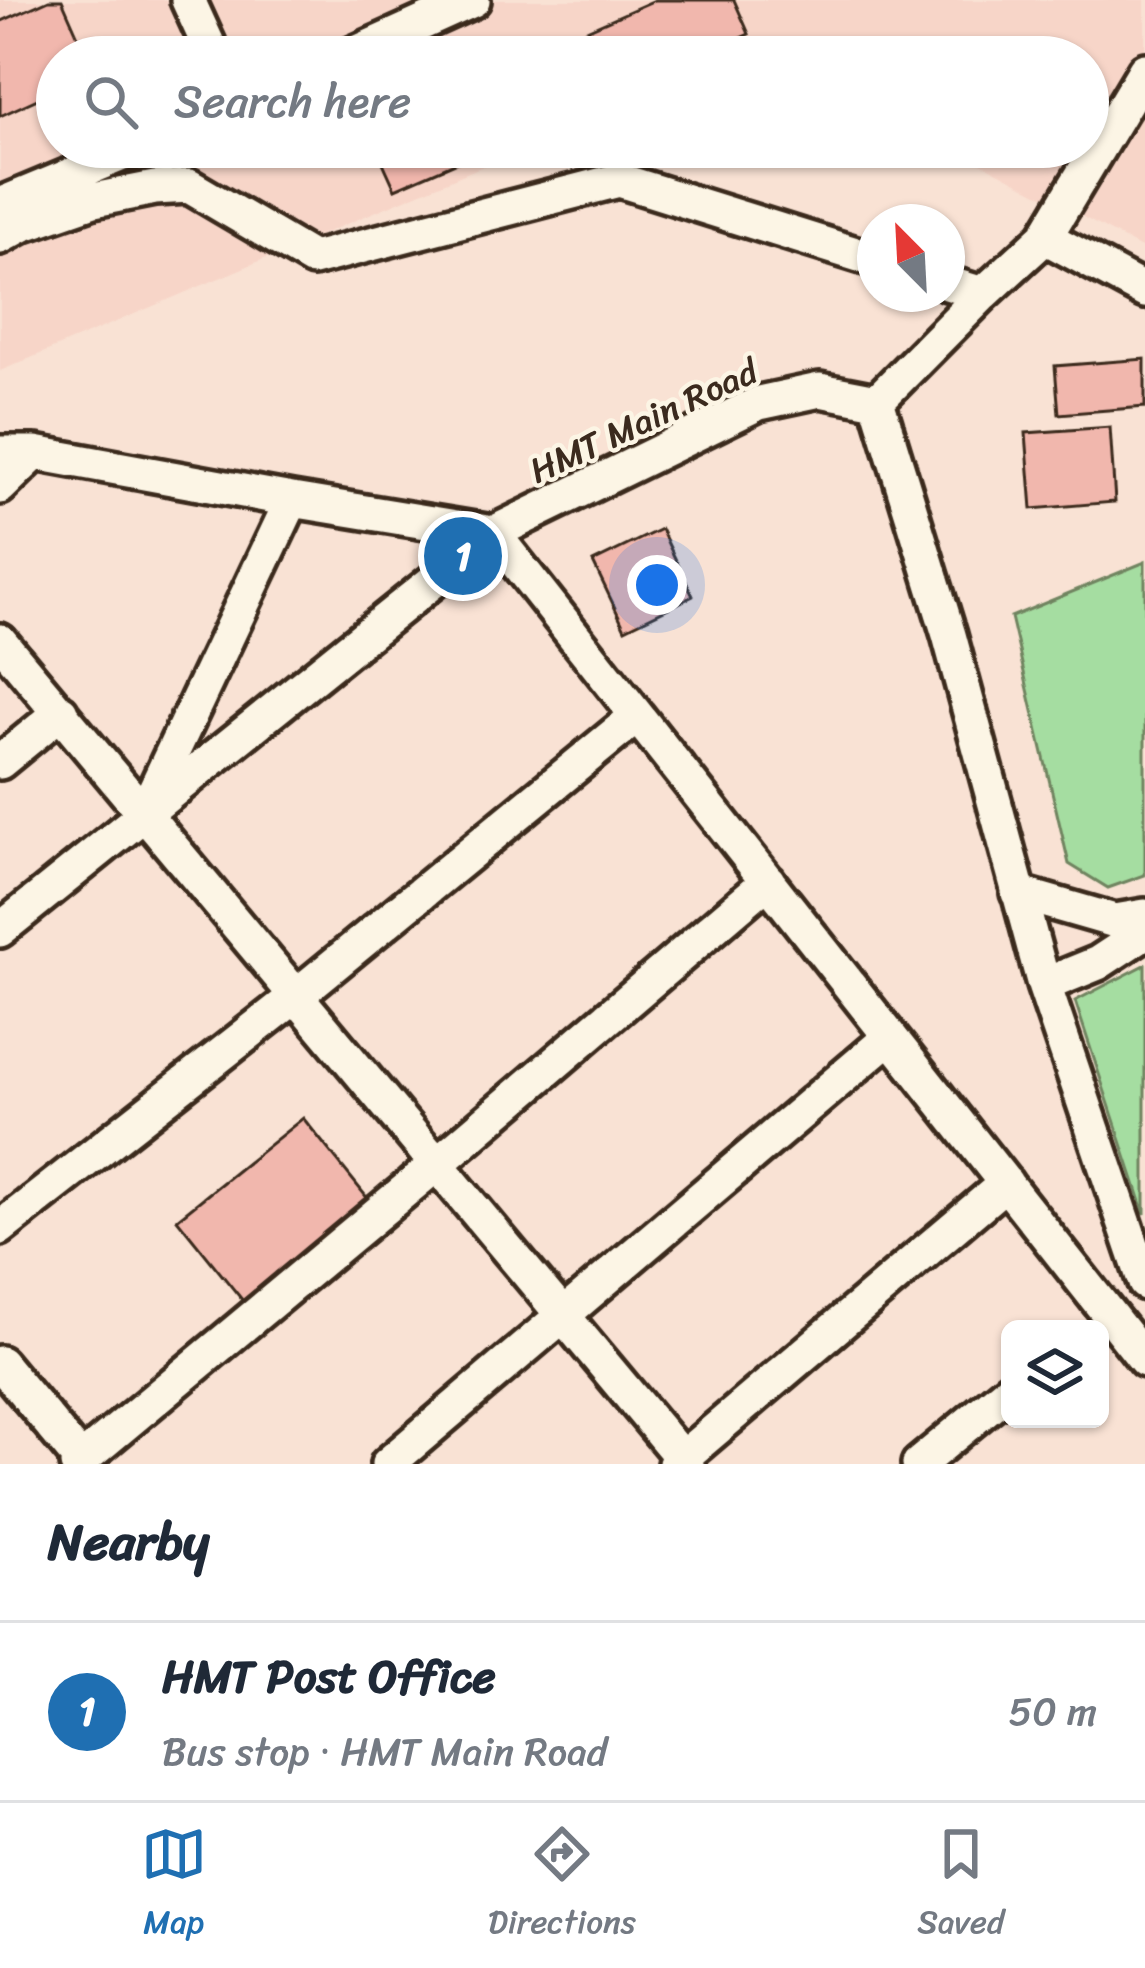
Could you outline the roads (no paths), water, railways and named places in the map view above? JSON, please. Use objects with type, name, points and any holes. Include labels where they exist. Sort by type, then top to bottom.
[{"type":"street","points":[[188,0],[204,36]]},
{"type":"street","points":[[393,36],[473,0]]},
{"type":"street","points":[[1109,131],[1145,70]]},
{"type":"street","points":[[4,203],[88,168]]},
{"type":"street","points":[[1087,168],[1046,237],[877,401],[949,635],[1044,985],[1145,1283]]},
{"type":"street","points":[[0,237],[94,200],[189,186],[313,259],[619,180],[857,254]]},
{"type":"street","points":[[1046,237],[1145,291]]},
{"type":"street","points":[[965,288],[983,294]]},
{"type":"street","name":"HMT Main Road","points":[[0,930],[493,533],[759,403],[820,391],[877,401]]},
{"type":"street","points":[[0,453],[35,453],[493,533],[1006,1183],[1094,1319],[1145,1360]]},
{"type":"street","points":[[0,487],[35,453]]},
{"type":"street","points":[[145,812],[292,500]]},
{"type":"street","points":[[0,641],[682,1462],[1006,1183]]},
{"type":"street","points":[[0,762],[61,712]]},
{"type":"street","points":[[0,1228],[638,716]]},
{"type":"street","points":[[0,1363],[81,1463],[768,881]]},
{"type":"street","points":[[1018,892],[1115,921],[1145,916]]},
{"type":"street","points":[[1044,985],[1098,963],[1145,932]]},
{"type":"street","points":[[388,1464],[890,1037]]},
{"type":"street","points":[[919,1464],[1001,1396]]},
{"type":"place","name":"HMT Post Office","points":[[463,556]]}]
